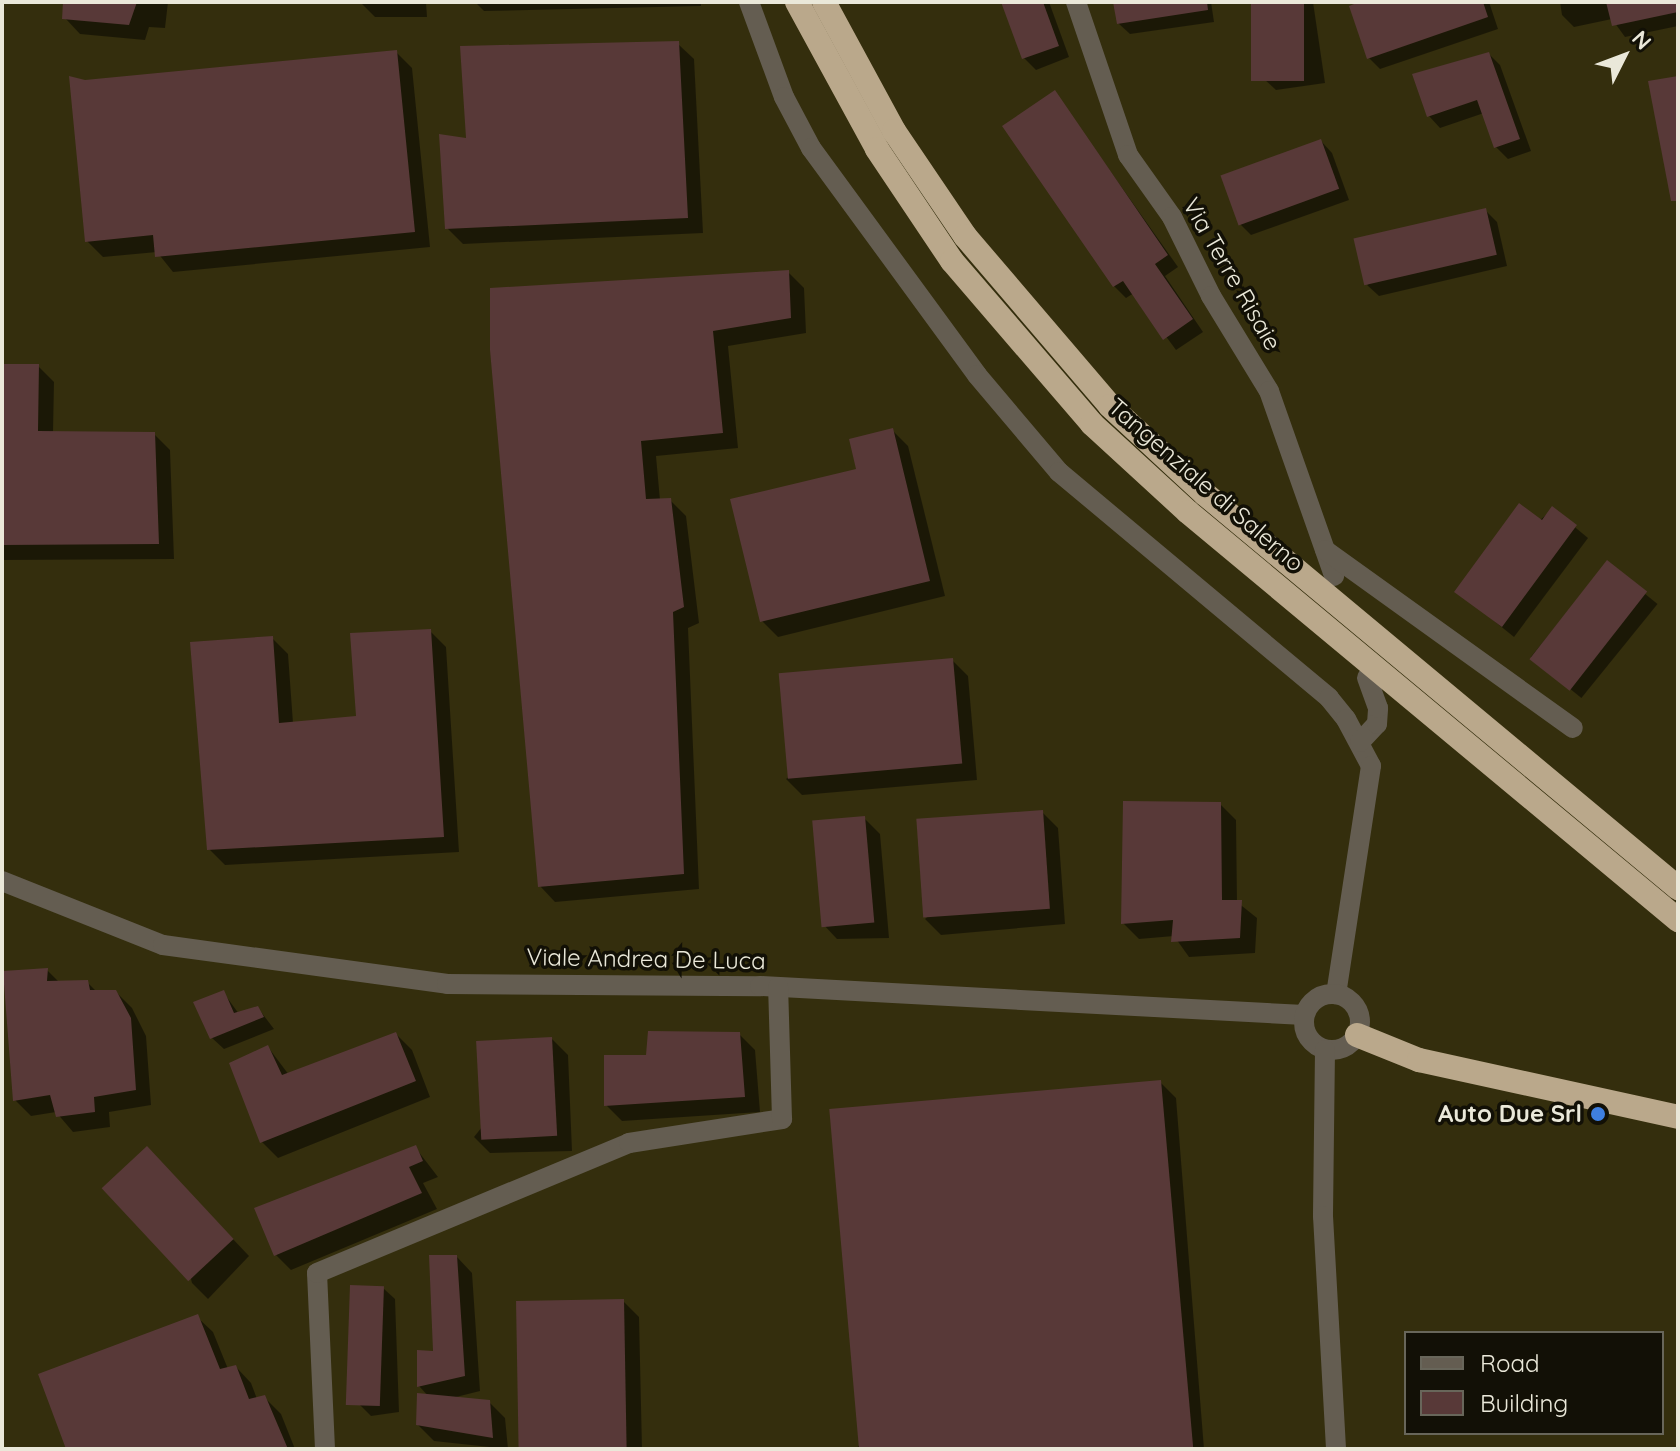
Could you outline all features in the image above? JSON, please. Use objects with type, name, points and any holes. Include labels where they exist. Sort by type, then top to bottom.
[{"type":"highway","name":"Tangenziale di Salerno","points":[[797,2],[877,149],[952,261],[1092,424],[1188,512],[1678,920]]},
{"type":"highway","name":"Tangenziale di Salerno","points":[[824,2],[894,131],[965,236],[1110,406],[1205,494],[1678,888]]},
{"type":"highway","points":[[1357,1035],[1419,1060],[1678,1117]]},
{"type":"street","points":[[749,2],[784,97],[811,148],[977,375],[1059,472],[1329,698],[1360,742],[1371,766],[1336,994]]},
{"type":"street","name":"Via Terre Risaie","points":[[1076,2],[1128,155],[1172,217],[1211,296],[1269,391],[1334,576]]},
{"type":"street","points":[[1325,550],[1573,728]]},
{"type":"street","points":[[1360,742],[1377,724],[1378,708],[1367,678]]},
{"type":"street","name":"Viale Andrea De Luca","points":[[2,881],[163,945],[415,979],[778,987],[1304,1015]]},
{"type":"street","points":[[325,1449],[317,1273],[629,1143],[782,1119],[778,987]]},
{"type":"street","points":[[1336,994],[1357,1009],[1357,1035],[1343,1048],[1325,1050],[1305,1033],[1304,1015],[1319,996],[1336,994]]},
{"type":"street","points":[[1325,1050],[1323,1216],[1336,1449]]},
{"type":"shaded area","points":[[2,2],[1678,2],[1678,1449],[2,1449]]},
{"type":"building","points":[[63,2],[137,2],[129,25],[62,19]]},
{"type":"building","points":[[1001,2],[1043,2],[1059,46],[1022,59]]},
{"type":"building","points":[[1113,2],[1207,2],[1208,10],[1117,24]]},
{"type":"building","points":[[1251,2],[1304,2],[1304,81],[1251,81]]},
{"type":"building","points":[[1359,2],[1483,2],[1488,17],[1367,59],[1349,6]]},
{"type":"building","points":[[1606,2],[1678,2],[1678,12],[1612,26]]},
{"type":"building","points":[[679,41],[688,218],[445,229],[439,134],[466,138],[460,46]]},
{"type":"building","points":[[397,50],[415,232],[155,257],[153,235],[85,242],[69,76],[85,80]]},
{"type":"building","points":[[1489,52],[1520,139],[1494,148],[1477,100],[1427,117],[1412,74]]},
{"type":"building","points":[[1678,76],[1678,201],[1671,201],[1648,81]]},
{"type":"building","points":[[1055,90],[1168,255],[1155,264],[1193,319],[1163,340],[1123,281],[1113,287],[1002,126]]},
{"type":"building","points":[[1321,139],[1339,189],[1239,225],[1220,176]]},
{"type":"building","points":[[1486,208],[1497,255],[1364,285],[1353,239]]},
{"type":"building","points":[[789,270],[791,318],[713,331],[723,433],[641,441],[646,499],[671,498],[684,607],[673,612],[684,874],[538,887],[490,350],[490,288]]},
{"type":"building","points":[[2,364],[39,364],[38,431],[155,432],[159,544],[2,545]]},
{"type":"building","points":[[893,428],[930,581],[760,622],[730,499],[856,469],[849,439]]},
{"type":"building","points":[[1519,503],[1542,520],[1552,506],[1577,525],[1502,627],[1454,592]]},
{"type":"building","points":[[1607,560],[1647,591],[1570,691],[1529,659]]},
{"type":"building","points":[[431,629],[444,837],[207,850],[190,642],[273,636],[279,723],[356,716],[350,633]]},
{"type":"building","points":[[953,658],[962,764],[788,779],[779,673]]},
{"type":"building","points":[[1123,801],[1221,802],[1222,900],[1242,900],[1240,938],[1171,942],[1173,920],[1121,924]]},
{"type":"building","points":[[1043,810],[1050,909],[923,918],[916,819]]},
{"type":"building","points":[[865,816],[874,923],[822,927],[812,821]]},
{"type":"building","points":[[48,968],[47,981],[88,980],[90,990],[116,990],[131,1018],[136,1090],[94,1097],[95,1112],[56,1117],[50,1095],[13,1101],[3,971]]},
{"type":"building","points":[[224,990],[234,1013],[258,1006],[264,1017],[210,1039],[193,1002]]},
{"type":"building","points":[[648,1031],[740,1032],[745,1097],[604,1106],[604,1055],[646,1055]]},
{"type":"building","points":[[396,1032],[416,1081],[260,1143],[229,1063],[268,1045],[282,1075]]},
{"type":"building","points":[[552,1037],[557,1136],[481,1140],[476,1041]]},
{"type":"building","points":[[1161,1080],[1193,1449],[859,1449],[829,1109]]},
{"type":"building","points":[[416,1145],[423,1161],[409,1167],[422,1193],[274,1256],[254,1208]]},
{"type":"building","points":[[147,1146],[234,1239],[188,1281],[102,1188]]},
{"type":"building","points":[[429,1255],[457,1255],[465,1376],[417,1387],[417,1350],[433,1351]]},
{"type":"building","points":[[350,1285],[384,1286],[380,1406],[346,1405]]},
{"type":"building","points":[[624,1299],[627,1449],[519,1449],[516,1301]]},
{"type":"building","points":[[198,1314],[220,1369],[236,1365],[249,1399],[265,1395],[288,1449],[66,1449],[38,1374]]},
{"type":"building","points":[[417,1393],[490,1400],[493,1438],[416,1425]]},
{"type":"place","name":"Auto Due Srl","points":[[1598,1114]]}]
